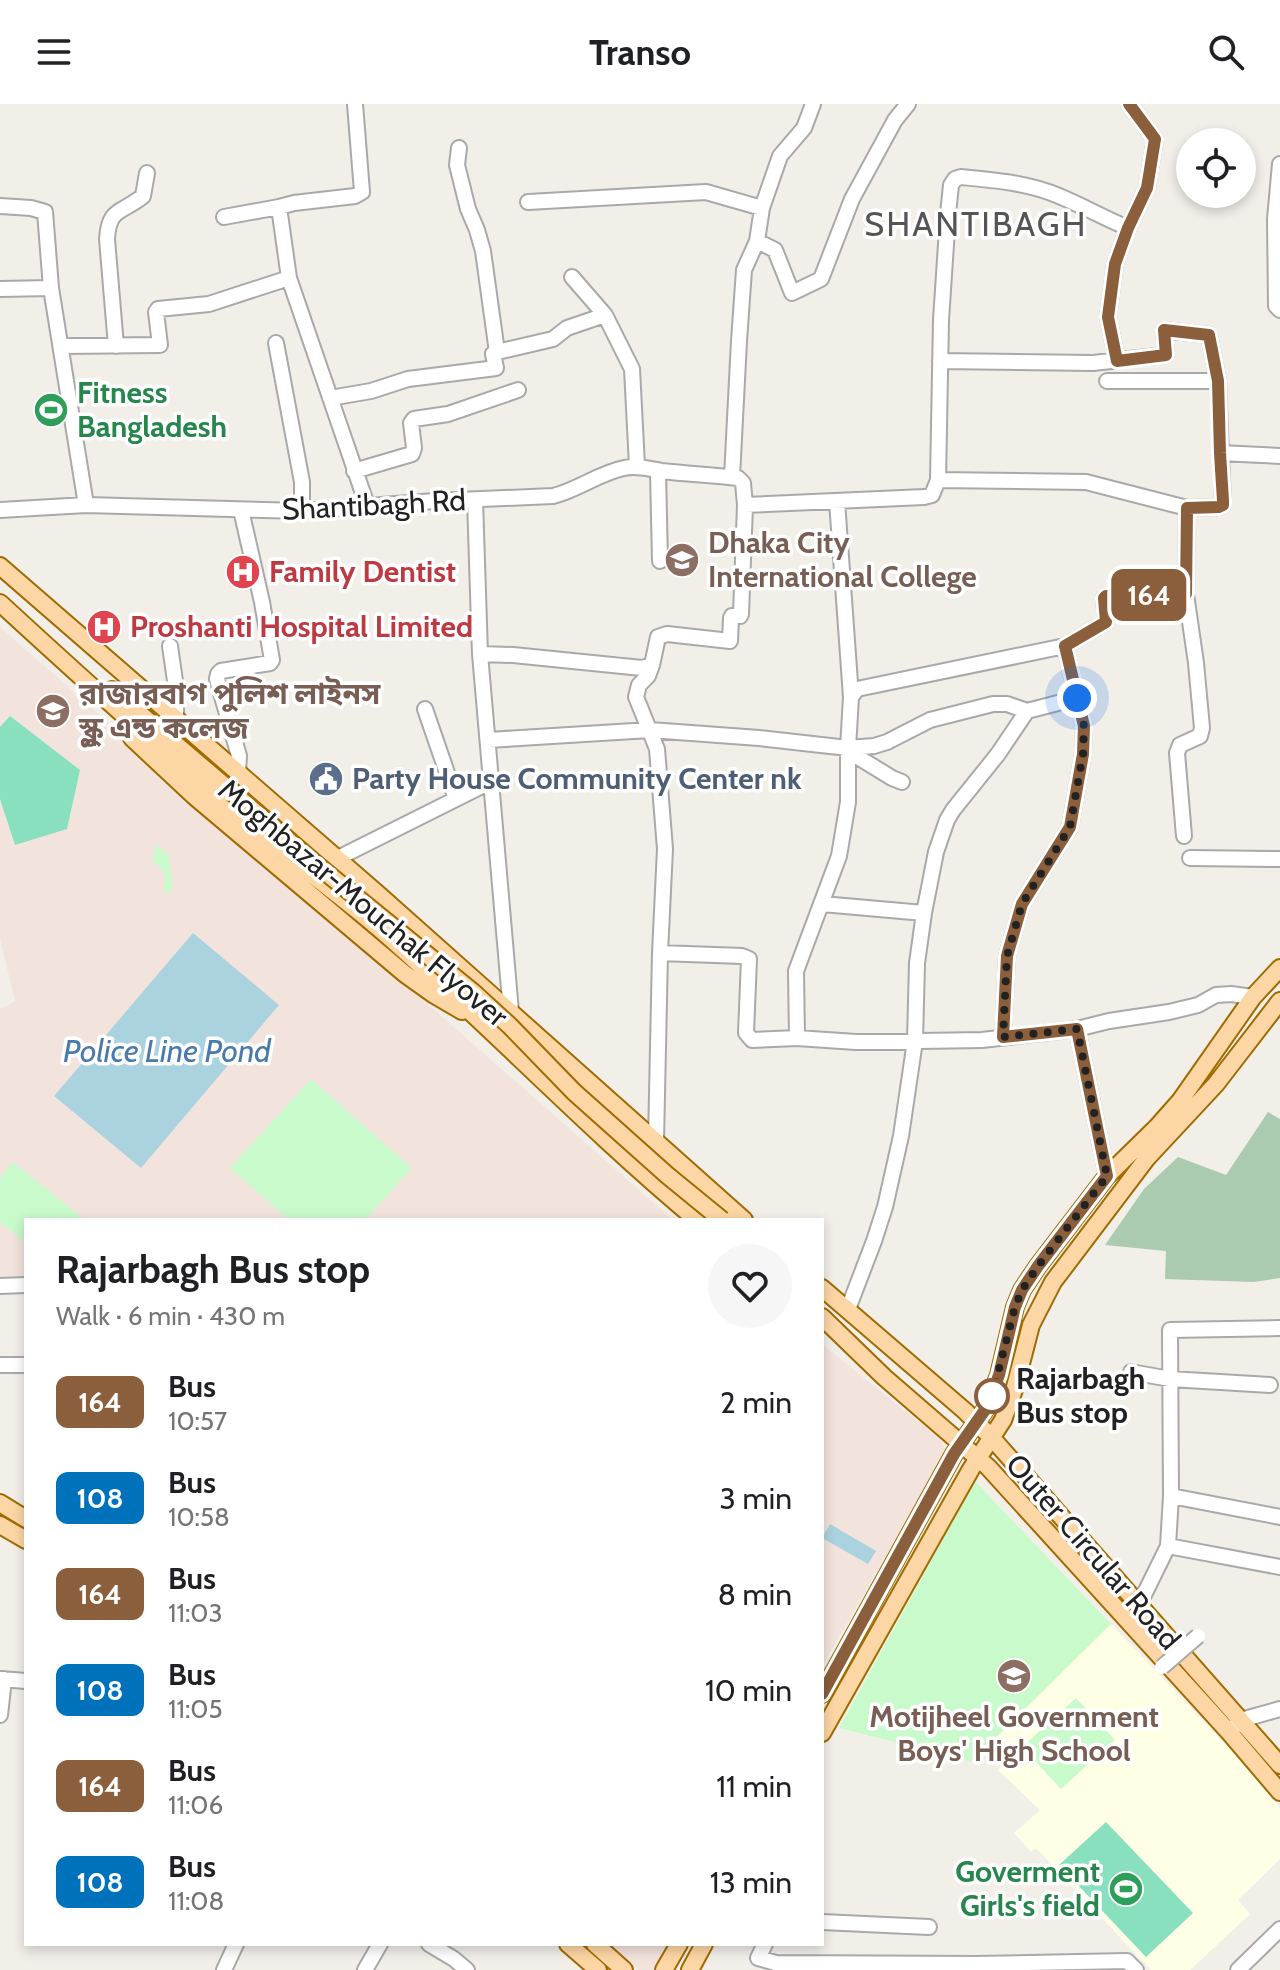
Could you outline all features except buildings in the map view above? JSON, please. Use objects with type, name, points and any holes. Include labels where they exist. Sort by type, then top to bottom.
[{"type":"main road","points":[[0,566],[338,858],[742,1218]]},
{"type":"main road","points":[[0,575],[189,740],[203,751],[223,759]]},
{"type":"main road","name":"Moghbazar-Mouchak Flyover","points":[[0,591],[161,733],[474,993],[574,1092],[720,1218]]},
{"type":"main road","name":"Moghbazar-Mouchak Flyover","points":[[0,603],[154,743],[368,918],[492,1033]]},
{"type":"main road","points":[[0,615],[194,796],[393,964],[426,990],[477,1019]]},
{"type":"main road","points":[[824,1690],[961,1443],[977,1423],[993,1393],[1022,1290],[1107,1176],[1180,1101],[1253,997],[1280,968]]},
{"type":"main road","points":[[824,1729],[978,1458],[1003,1420],[1031,1325],[1053,1282],[1147,1158],[1216,1084],[1280,1001]]},
{"type":"main road","points":[[511,1012],[492,1033],[641,1173],[695,1218]]},
{"type":"main road","name":"Outer Circular Road","points":[[824,1290],[992,1438],[1280,1765]]},
{"type":"main road","name":"Outer Circular Road","points":[[824,1319],[884,1377],[978,1458],[1229,1732],[1280,1792]]},
{"type":"main road","points":[[0,1503],[24,1518]]},
{"type":"main road","points":[[0,1525],[24,1539]]},
{"type":"main road","points":[[570,1946],[598,1970]]},
{"type":"main road","points":[[597,1946],[624,1970]]},
{"type":"main road","points":[[664,1970],[678,1946]]},
{"type":"main road","points":[[690,1970],[703,1946]]},
{"type":"street","points":[[224,217],[294,203],[355,196],[362,192],[355,104]]},
{"type":"street","points":[[656,1141],[665,849],[657,749],[636,697],[639,685],[648,676],[658,637],[667,634],[730,641],[731,618],[741,614],[745,505],[737,478],[739,341],[744,270],[757,241],[762,208],[780,156],[804,128],[813,104]]},
{"type":"street","points":[[757,241],[775,250],[792,293],[821,279],[852,199],[895,120],[908,104]]},
{"type":"street","points":[[1117,361],[1108,317],[1115,264],[1147,188],[1155,139],[1129,104]]},
{"type":"street","points":[[459,148],[457,165],[483,251],[497,352]]},
{"type":"street","points":[[1280,164],[1276,306],[1280,310]]},
{"type":"street","points":[[116,346],[108,223],[116,212],[143,196],[147,173]]},
{"type":"street","points":[[745,505],[932,495],[938,480],[940,361],[948,214],[951,185],[955,179],[1006,181],[1057,195],[1128,228]]},
{"type":"street","points":[[528,202],[706,192],[762,208]]},
{"type":"street","points":[[0,206],[45,212],[51,288],[86,505]]},
{"type":"street","points":[[279,207],[289,278],[367,505]]},
{"type":"street","points":[[572,277],[605,315],[632,369],[637,466]]},
{"type":"street","points":[[62,346],[160,345],[158,309],[209,304],[289,278]]},
{"type":"street","points":[[0,289],[51,288]]},
{"type":"street","points":[[330,398],[371,391],[408,379],[496,368],[493,354],[497,352],[553,339],[567,328],[605,315]]},
{"type":"street","points":[[938,480],[1086,482],[1187,508],[1223,505],[1218,381],[1209,335],[1164,330],[1166,355],[1117,361],[940,361]]},
{"type":"street","points":[[276,343],[302,482],[302,511]]},
{"type":"street","points":[[1107,381],[1218,381]]},
{"type":"street","points":[[354,471],[412,454],[411,423],[414,419],[448,414],[518,390]]},
{"type":"street","points":[[1220,453],[1280,456]]},
{"type":"street","name":"Shantibagh Rd","points":[[0,510],[86,505],[302,511],[553,496],[615,470],[637,466],[658,471],[737,478]]},
{"type":"street","points":[[658,471],[660,561]]},
{"type":"street","points":[[475,500],[480,654],[511,1012]]},
{"type":"street","points":[[797,1038],[796,971],[839,856],[848,802],[851,697],[837,501]]},
{"type":"street","points":[[1184,836],[1177,753],[1180,745],[1200,736],[1202,728],[1186,594],[1187,508]]},
{"type":"street","points":[[238,772],[239,756],[218,674],[270,663],[272,660],[241,510]]},
{"type":"street","points":[[851,697],[857,689],[1065,646],[1106,622],[1106,596],[1186,594]]},
{"type":"street","points":[[170,646],[176,688],[176,718]]},
{"type":"street","points":[[1003,1037],[1007,956],[1022,904],[1070,827],[1083,754],[1084,726],[1065,646]]},
{"type":"street","points":[[480,654],[642,668],[652,665]]},
{"type":"street","points":[[488,740],[650,730],[759,738],[848,750],[887,742],[930,720],[993,704],[1007,704],[1027,711],[1077,698]]},
{"type":"street","points":[[425,709],[456,799]]},
{"type":"street","points":[[848,1309],[885,1207],[901,1136],[915,1041],[917,963],[936,852],[947,820],[1027,711]]},
{"type":"street","points":[[848,750],[902,782]]},
{"type":"street","points":[[338,858],[492,781]]},
{"type":"street","points":[[1190,858],[1280,859]]},
{"type":"street","points":[[822,904],[924,913]]},
{"type":"street","points":[[660,953],[749,959],[746,1033],[752,1040],[982,1040],[1077,1029],[1184,1009],[1216,995],[1253,997]]},
{"type":"street","points":[[1077,1029],[1107,1176]]},
{"type":"street","points":[[0,1286],[24,1285]]},
{"type":"street","points":[[1139,1605],[1168,1546],[1171,1496],[1170,1330],[1280,1328]]},
{"type":"street","points":[[0,1365],[24,1365]]},
{"type":"street","points":[[1131,1372],[1170,1379],[1270,1385]]},
{"type":"street","points":[[1171,1496],[1280,1517]]},
{"type":"street","points":[[1168,1546],[1280,1567]]},
{"type":"street","points":[[1162,1667],[1198,1636]]},
{"type":"street","points":[[0,1715],[2,1679],[24,1681]]},
{"type":"street","points":[[1229,1732],[1241,1720],[1280,1709]]},
{"type":"street","points":[[824,1922],[929,1927]]},
{"type":"street","points":[[1238,1970],[1280,1929]]},
{"type":"street","points":[[224,1970],[235,1946]]},
{"type":"street","points":[[365,1970],[379,1946]]},
{"type":"street","points":[[432,1946],[467,1970]]},
{"type":"street","points":[[764,1946],[758,1958],[779,1966],[1055,1966],[1127,1961],[1136,1970]]},
{"type":"shaded area","points":[[0,627],[671,1218],[24,1218],[24,1281],[0,1282],[0,1009],[15,1001],[0,939]]},
{"type":"shaded area","points":[[1268,1112],[1280,1119],[1280,1278],[1254,1282],[1165,1279],[1166,1251],[1105,1245],[1144,1189],[1178,1157],[1226,1175]]},
{"type":"shaded area","points":[[824,1346],[929,1430],[945,1449],[943,1460],[895,1549],[890,1548],[824,1664]]},
{"type":"shaded area","name":"Motijheel Government Boys' High School","points":[[975,1481],[1231,1750],[1280,1808],[1280,1859],[1238,1900],[1250,1914],[1190,1970],[1151,1970],[1036,1848],[1031,1852],[1014,1833],[1040,1810],[998,1770],[1012,1756],[996,1743],[971,1762],[839,1728]]},
{"type":"shaded area","points":[[610,1946],[669,1946],[656,1970],[640,1970]]},
{"type":"green space","points":[[10,716],[80,770],[67,829],[15,845],[0,799],[0,727]]},
{"type":"green space","points":[[156,844],[168,854],[173,888],[168,893],[164,892],[165,873],[153,861]]},
{"type":"green space","points":[[311,1079],[412,1168],[367,1218],[287,1218],[230,1168]]},
{"type":"green space","points":[[13,1162],[83,1218],[24,1218],[24,1241],[0,1222],[0,1178]]},
{"type":"green space","points":[[975,1481],[1111,1624],[971,1762],[839,1728]]},
{"type":"green space","points":[[1076,1698],[1115,1740],[1061,1789],[1022,1747]]},
{"type":"green space","name":"Goverment Girls's field","points":[[1106,1822],[1193,1913],[1146,1957],[1059,1865]]},
{"type":"water","name":"Police Line Pond","points":[[193,933],[279,1005],[141,1168],[54,1096]]},
{"type":"water","points":[[830,1524],[876,1551],[868,1564],[824,1539]]},
{"type":"bus line","name":"164","points":[[824,1690],[954,1454],[987,1407],[1022,1290],[1107,1176],[1077,1029],[1003,1037],[1007,956],[1022,904],[1070,827],[1083,754],[1084,726],[1065,646],[1106,622],[1106,596],[1186,594],[1187,508],[1223,505],[1218,381],[1209,335],[1164,330],[1166,355],[1117,361],[1108,317],[1115,264],[1147,188],[1155,139],[1129,104]]},
{"type":"place","name":"Fitness Bangladesh","points":[[51,410]]},
{"type":"place","name":"Dhaka City International College","points":[[682,560]]},
{"type":"place","name":"Family Dentist","points":[[243,572]]},
{"type":"place","name":"Proshanti Hospital Limited","points":[[104,627]]},
{"type":"place","name":"রাজারবাগ পুলিশ লাইনস স্কুল এন্ড কলেজ","points":[[53,711]]},
{"type":"place","name":"Party House Community Center nk","points":[[326,779]]},
{"type":"place","name":"Rajarbagh Bus stop","points":[[992,1396]]},
{"type":"place","name":"Motijheel Government Boys' High School","points":[[1014,1676]]},
{"type":"place","name":"Goverment Girls's field","points":[[1126,1889]]},
{"type":"district","name":"SHANTIBAGH","points":[[976,224]]},
{"type":"route","points":[[992,1396],[1022,1290],[1107,1176],[1077,1029],[1003,1037],[1007,956],[1022,904],[1070,827],[1083,754],[1084,726],[1077,698]]}]
